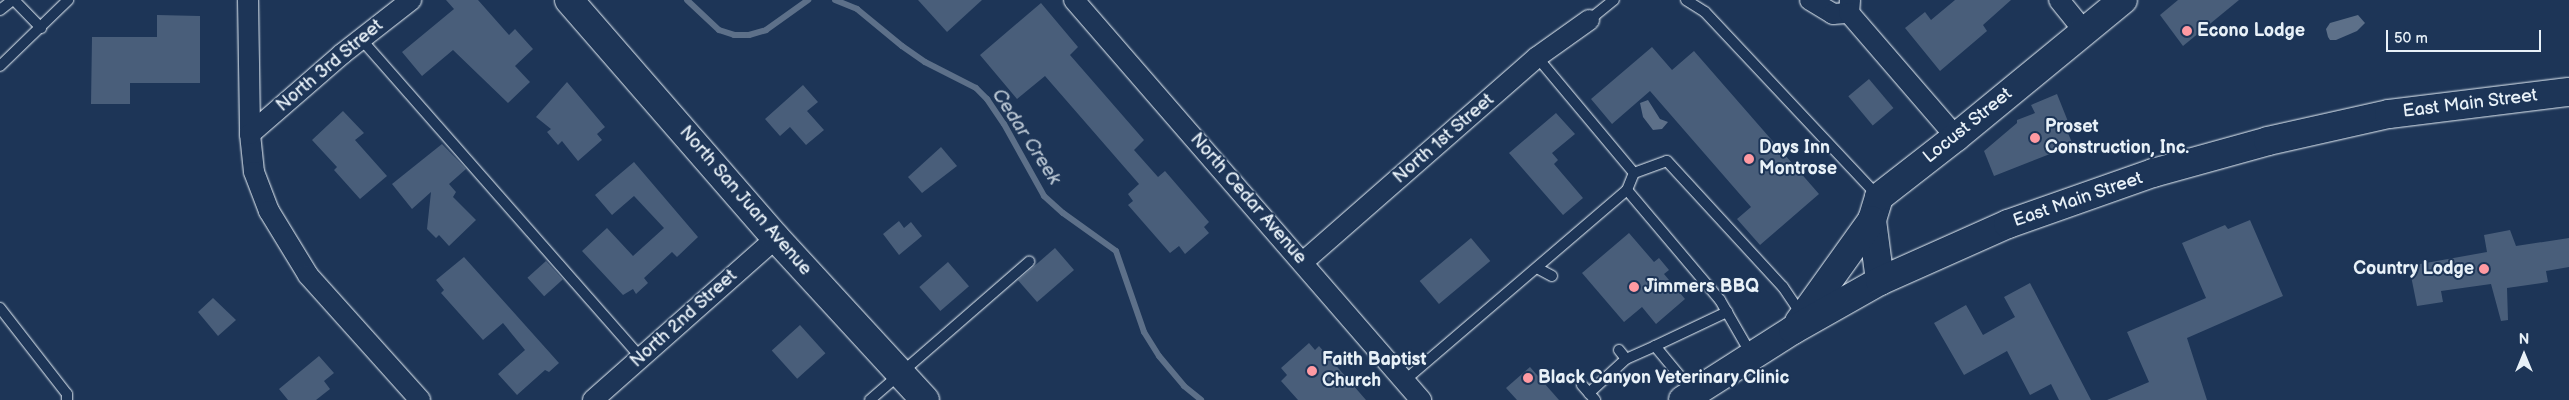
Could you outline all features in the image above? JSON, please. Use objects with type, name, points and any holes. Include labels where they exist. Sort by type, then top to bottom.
[{"type":"main road","name":"North San Juan Avenue","points":[[569,0],[776,238],[925,400]]},
{"type":"main road","name":"Locust Street","points":[[1798,323],[1875,208],[1956,137],[2123,0]]},
{"type":"main road","name":"East Main Street","points":[[1692,397],[1798,323],[1880,281],[2008,224],[2153,174],[2268,141],[2389,114],[2569,92]]},
{"type":"main road","points":[[1875,208],[1880,281]]},
{"type":"street","points":[[248,0],[250,134],[254,172],[269,211],[308,275],[420,400]]},
{"type":"street","name":"North 3rd Street","points":[[250,134],[361,39],[411,0]]},
{"type":"street","name":"North Cedar Avenue","points":[[1074,0],[1421,400]]},
{"type":"street","points":[[1810,0],[1833,14],[1850,7],[1956,137]]},
{"type":"street","points":[[2059,0],[2084,31]]},
{"type":"street","name":"North 1st Street","points":[[1303,262],[1538,57],[1589,20]]},
{"type":"street","name":"North 2nd Street","points":[[593,400],[776,238]]},
{"type":"lane","points":[[0,10],[13,0],[41,28]]},
{"type":"lane","points":[[0,66],[68,0]]},
{"type":"lane","points":[[1589,20],[1614,0]]},
{"type":"lane","points":[[1686,0],[1706,12],[1875,208]]},
{"type":"lane","points":[[361,39],[640,358]]},
{"type":"lane","points":[[1538,57],[1634,173]]},
{"type":"lane","points":[[1404,381],[1627,190],[1634,173],[1667,161],[1783,287],[1798,323]]},
{"type":"lane","points":[[1627,190],[1720,300],[1752,356]]},
{"type":"lane","points":[[870,400],[1029,262]]},
{"type":"lane","points":[[1537,268],[1552,276]]},
{"type":"lane","points":[[1515,287],[1517,299]]},
{"type":"lane","points":[[0,308],[66,394],[67,400]]},
{"type":"lane","points":[[1589,393],[1626,359],[1727,312]]},
{"type":"lane","points":[[1655,346],[1692,397]]},
{"type":"lane","points":[[1619,350],[1626,359]]},
{"type":"water","points":[[2358,15],[2365,23],[2357,31],[2336,40],[2330,40],[2326,29],[2330,23]]},
{"type":"water","points":[[1648,100],[1660,119],[1668,122],[1662,129],[1653,130],[1643,117],[1640,103]]},
{"type":"building","points":[[446,0],[478,0],[509,35],[515,29],[533,49],[515,66],[530,82],[508,103],[453,50],[422,76],[402,52],[454,9]]},
{"type":"building","points":[[918,0],[982,0],[947,32]]},
{"type":"building","points":[[1955,0],[2011,0],[1983,25],[1987,31],[1940,71],[1905,28],[1925,12],[1931,20]]},
{"type":"building","name":"Econo Lodge","points":[[2178,0],[2239,0],[2183,46],[2160,15]]},
{"type":"building","points":[[1041,3],[1078,47],[1070,55],[1144,140],[1134,150],[1158,177],[1165,171],[1209,222],[1204,227],[1209,233],[1185,254],[1179,246],[1170,253],[1128,205],[1133,201],[1128,194],[1139,184],[1045,76],[1017,99],[980,55]]},
{"type":"building","points":[[157,15],[200,16],[200,83],[130,83],[130,104],[91,104],[92,37],[157,37]]},
{"type":"building","name":"Days Inn Montrose","points":[[1652,47],[1672,70],[1694,51],[1819,194],[1760,245],[1737,219],[1751,207],[1650,91],[1612,124],[1591,99]]},
{"type":"building","points":[[1869,79],[1893,108],[1873,125],[1848,96]]},
{"type":"building","points":[[567,82],[605,127],[597,134],[602,140],[578,161],[562,141],[558,145],[547,132],[551,129],[536,117]]},
{"type":"building","points":[[803,85],[818,102],[807,111],[824,130],[806,145],[790,127],[780,136],[765,119]]},
{"type":"building","name":"Proset Construction, Inc.","points":[[2057,94],[2069,124],[2065,126],[2073,145],[1994,176],[1984,151],[2017,123],[2017,120],[2035,113],[2031,105]]},
{"type":"building","points":[[343,111],[364,133],[355,140],[387,176],[360,199],[334,170],[337,167],[312,140]]},
{"type":"building","points":[[1556,113],[1575,134],[1552,153],[1558,160],[1554,164],[1583,198],[1563,215],[1509,153]]},
{"type":"building","points":[[442,144],[466,169],[449,184],[456,192],[453,197],[476,220],[449,246],[439,235],[436,238],[427,229],[431,192],[412,209],[392,184]]},
{"type":"building","points":[[941,147],[957,166],[922,193],[908,177]]},
{"type":"building","points":[[634,162],[698,237],[677,257],[672,252],[644,278],[648,283],[636,294],[633,289],[623,295],[582,251],[607,228],[633,256],[664,228],[634,196],[612,215],[595,195]]},
{"type":"building","points":[[2250,220],[2283,296],[2187,338],[2207,400],[2107,400],[2149,382],[2127,332],[2206,298],[2182,243],[2225,225],[2228,229]]},
{"type":"building","points":[[899,221],[904,228],[911,222],[922,236],[899,255],[883,234]]},
{"type":"building","name":"Country Lodge","points":[[2510,230],[2516,246],[2569,238],[2569,267],[2546,271],[2548,282],[2507,288],[2508,320],[2501,321],[2491,284],[2441,291],[2443,302],[2417,306],[2409,266],[2487,252],[2484,235]]},
{"type":"building","name":"Jimmers BBQ","points":[[1629,233],[1654,262],[1659,258],[1669,270],[1664,274],[1685,299],[1656,324],[1642,307],[1624,322],[1582,273]]},
{"type":"building","points":[[1471,238],[1490,261],[1439,304],[1420,281]]},
{"type":"building","points":[[1055,248],[1074,270],[1037,302],[1018,280]]},
{"type":"building","points":[[464,257],[559,363],[549,372],[545,370],[517,395],[498,374],[525,350],[503,323],[483,340],[441,293],[444,290],[436,280]]},
{"type":"building","points":[[546,261],[563,280],[544,296],[527,278]]},
{"type":"building","points":[[948,262],[969,286],[940,311],[919,287]]},
{"type":"building","points":[[2030,283],[2091,400],[2059,400],[2051,384],[2030,395],[2007,351],[1964,375],[1934,323],[1966,305],[1983,335],[2015,317],[2004,297]]},
{"type":"building","points":[[213,298],[236,320],[218,336],[198,312]]},
{"type":"building","points":[[800,325],[825,353],[797,379],[772,350]]},
{"type":"building","name":"Faith Baptist Church","points":[[1309,343],[1315,350],[1319,346],[1366,400],[1298,400],[1281,381],[1287,375],[1281,368]]},
{"type":"building","points":[[319,356],[334,373],[324,381],[330,389],[316,400],[288,400],[279,389]]},
{"type":"building","name":"Black Canyon Veterinary Clinic","points":[[1530,367],[1559,400],[1517,400],[1506,388]]},
{"type":"waterway","name":"Cedar Creek","points":[[687,0],[719,30],[734,35],[749,35],[766,30],[808,0]]},
{"type":"waterway","name":"Cedar Creek","points":[[835,0],[857,9],[902,46],[925,62],[976,88],[987,99],[1004,124],[1044,196],[1063,213],[1116,251],[1144,332],[1159,356],[1184,386],[1201,400]]},
{"type":"place","name":"Econo Lodge","points":[[2187,31]]},
{"type":"place","name":"Proset Construction, Inc.","points":[[2035,138]]},
{"type":"place","name":"Days Inn Montrose","points":[[1749,159]]},
{"type":"place","name":"Country Lodge","points":[[2484,269]]},
{"type":"place","name":"Jimmers BBQ","points":[[1634,287]]},
{"type":"place","name":"Faith Baptist Church","points":[[1312,371]]},
{"type":"place","name":"Black Canyon Veterinary Clinic","points":[[1528,378]]}]
